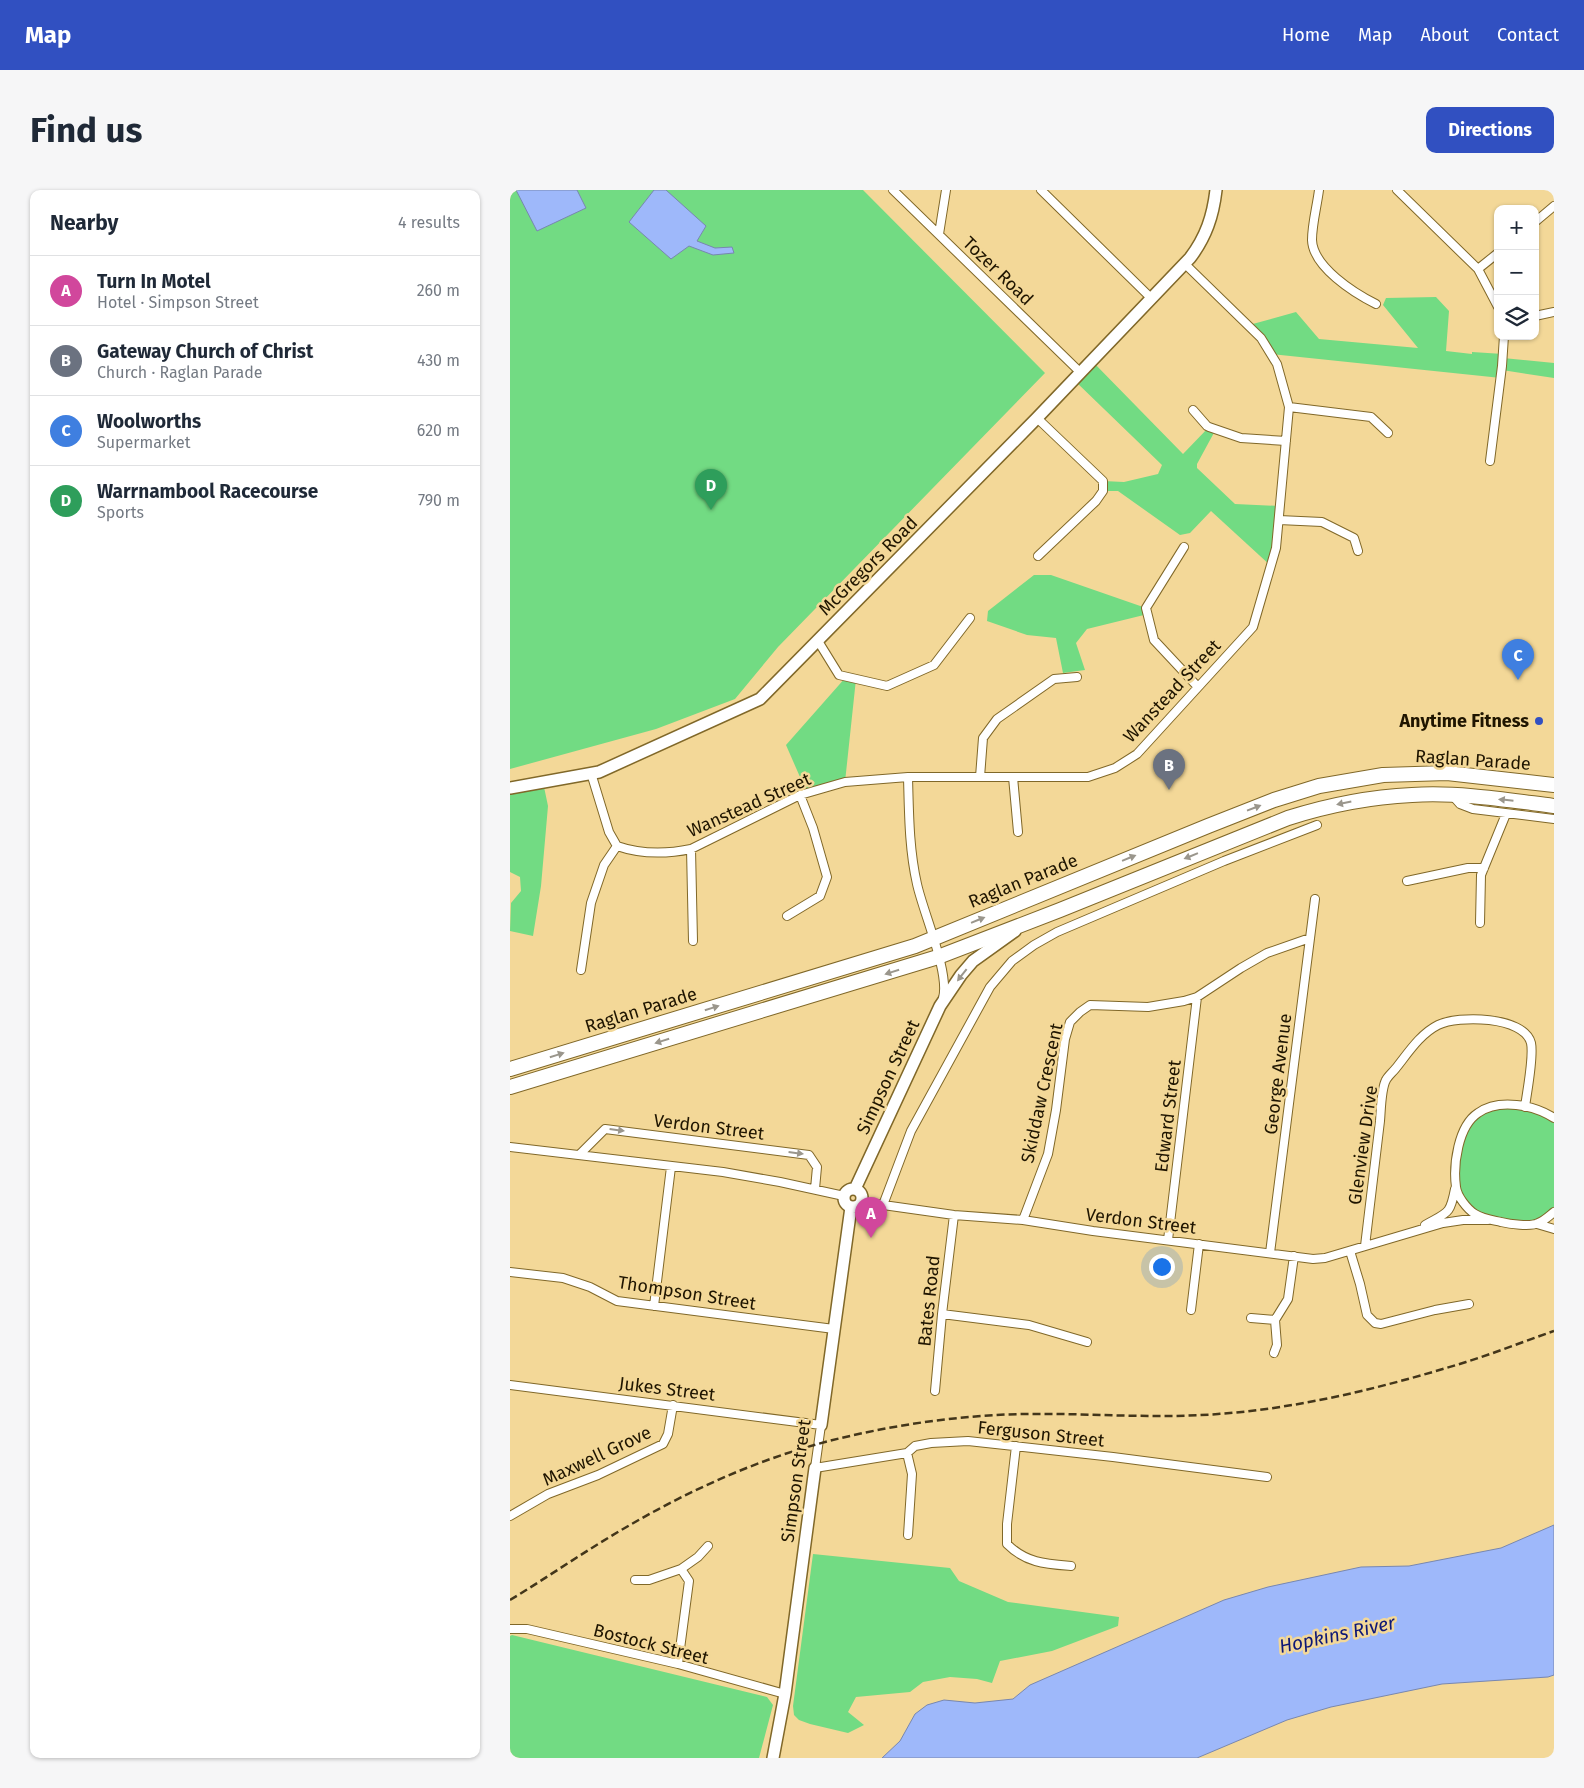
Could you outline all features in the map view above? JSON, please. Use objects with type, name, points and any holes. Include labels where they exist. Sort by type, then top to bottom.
[{"type":"highway","name":"Raglan Parade","points":[[510,1069],[915,946],[1296,792],[1350,779],[1384,775],[1447,773],[1554,786]]},
{"type":"highway","name":"Raglan Parade","points":[[510,1087],[938,957],[1288,818],[1352,801],[1413,795],[1452,795],[1554,806]]},
{"type":"highway","points":[[1208,826],[1217,846]]},
{"type":"street","name":"Tozer Road","points":[[893,190],[1081,373]]},
{"type":"street","points":[[939,234],[946,190]]},
{"type":"street","points":[[1041,190],[1151,298]]},
{"type":"street","name":"McGregors Road","points":[[510,788],[599,772],[760,699],[1081,373],[1198,248],[1206,232],[1216,190]]},
{"type":"street","points":[[1320,190],[1312,240],[1317,258],[1355,294],[1376,304]]},
{"type":"street","points":[[1397,190],[1478,269],[1494,299]]},
{"type":"street","points":[[1539,219],[1554,206]]},
{"type":"street","points":[[1478,269],[1494,256]]},
{"type":"street","name":"Wanstead Street","points":[[617,846],[632,851],[674,852],[691,849],[800,795],[845,782],[908,777],[1088,777],[1115,768],[1137,754],[1197,686],[1253,627],[1276,548],[1279,520],[1289,407],[1277,364],[1261,338],[1184,263]]},
{"type":"street","points":[[1539,315],[1554,312]]},
{"type":"street","points":[[1490,461],[1504,340]]},
{"type":"street","points":[[1289,407],[1371,416],[1388,433]]},
{"type":"street","points":[[1193,410],[1207,426],[1241,438],[1286,441]]},
{"type":"street","points":[[1037,418],[1103,481],[1103,491],[1096,501],[1038,556]]},
{"type":"street","points":[[1279,520],[1322,522],[1354,538],[1358,552]]},
{"type":"street","points":[[1184,547],[1146,608],[1154,640],[1197,686]]},
{"type":"street","points":[[818,641],[839,675],[887,686],[934,665],[970,618]]},
{"type":"street","points":[[980,777],[984,738],[997,719],[1054,679],[1077,677]]},
{"type":"street","points":[[581,970],[591,903],[604,864],[617,846],[609,832],[591,773]]},
{"type":"street","name":"Simpson Street","points":[[855,1189],[944,995],[945,983],[923,907],[912,857],[908,777]]},
{"type":"street","points":[[1013,777],[1018,832]]},
{"type":"street","points":[[787,916],[820,896],[826,877],[814,828],[800,795]]},
{"type":"street","name":"Raglan Parade","points":[[1452,795],[1460,804],[1468,808],[1554,819]]},
{"type":"street","points":[[1480,923],[1480,884],[1484,868],[1506,814]]},
{"type":"street","points":[[883,1205],[911,1132],[990,987],[1012,961],[1057,932],[1317,825]]},
{"type":"street","points":[[1217,846],[1224,862]]},
{"type":"street","points":[[691,849],[693,941]]},
{"type":"street","points":[[1407,882],[1468,868],[1484,868]]},
{"type":"street","name":"George Avenue","points":[[1270,1253],[1316,899]]},
{"type":"street","name":"Simpson Street","points":[[940,1006],[961,975],[988,950],[1016,931],[1060,910]]},
{"type":"street","name":"Skiddaw Crescent","points":[[1023,1220],[1048,1154],[1065,1039],[1070,1022],[1080,1012],[1090,1005],[1164,1006],[1197,997],[1256,959],[1280,948],[1310,938]]},
{"type":"street","name":"Edward Street","points":[[1168,1240],[1197,997]]},
{"type":"street","name":"Glenview Drive","points":[[1365,1246],[1386,1080],[1424,1035],[1438,1025],[1464,1018],[1514,1025],[1521,1029],[1531,1042],[1532,1053],[1525,1107]]},
{"type":"street","name":"Verdon Street","points":[[1412,1232],[1447,1212],[1452,1207],[1456,1188],[1457,1148],[1464,1129],[1477,1113],[1499,1104],[1545,1112],[1554,1118]]},
{"type":"street","name":"Verdon Street","points":[[579,1155],[606,1129],[809,1155],[818,1167],[815,1189]]},
{"type":"street","points":[[510,1147],[723,1172],[844,1196]]},
{"type":"street","points":[[654,1306],[671,1167]]},
{"type":"street","points":[[1456,1188],[1467,1207],[1475,1214],[1488,1220]]},
{"type":"street","points":[[855,1189],[861,1194],[862,1202],[857,1207],[851,1207],[846,1204],[844,1196],[849,1190],[855,1189]]},
{"type":"street","name":"Verdon Street","points":[[862,1202],[954,1215],[1023,1220],[1270,1253],[1325,1258],[1456,1221],[1488,1220],[1506,1223],[1537,1224],[1554,1229]]},
{"type":"street","name":"Simpson Street","points":[[773,1758],[784,1694],[851,1207]]},
{"type":"street","points":[[1537,1224],[1554,1212]]},
{"type":"street","name":"Bates Road","points":[[935,1391],[954,1215]]},
{"type":"street","points":[[1191,1310],[1199,1244]]},
{"type":"street","points":[[1350,1251],[1360,1284],[1364,1310],[1370,1320],[1375,1323],[1381,1324],[1435,1310],[1470,1304]]},
{"type":"street","points":[[1274,1352],[1277,1345],[1275,1320],[1288,1300],[1294,1256]]},
{"type":"street","name":"Thompson Street","points":[[510,1272],[563,1278],[590,1287],[617,1301],[834,1329]]},
{"type":"street","points":[[942,1314],[1029,1325],[1088,1342]]},
{"type":"street","points":[[1251,1318],[1275,1320]]},
{"type":"street","name":"Jukes Street","points":[[510,1385],[821,1425]]},
{"type":"street","name":"Maxwell Grove","points":[[510,1516],[548,1494],[598,1475],[662,1444],[668,1434],[673,1405]]},
{"type":"street","name":"Ferguson Street","points":[[815,1468],[907,1453],[915,1446],[931,1443],[968,1441],[1267,1477]]},
{"type":"street","points":[[1016,1446],[1007,1524],[1007,1544],[1016,1554],[1041,1564],[1071,1566]]},
{"type":"street","points":[[907,1453],[912,1474],[908,1535]]},
{"type":"street","points":[[635,1580],[649,1580],[681,1569],[698,1557],[708,1546]]},
{"type":"street","points":[[678,1664],[689,1581],[681,1569]]},
{"type":"street","name":"Bostock Street","points":[[510,1629],[527,1629],[678,1664],[784,1694]]},
{"type":"green space","points":[[510,190],[863,190],[1045,373],[778,647],[735,699],[656,729],[510,769]]},
{"type":"green space","points":[[1436,297],[1449,311],[1446,351],[1472,354],[1472,352],[1503,354],[1503,358],[1554,363],[1554,378],[1502,370],[1501,378],[1271,354],[1249,325],[1296,312],[1319,339],[1418,348],[1383,305],[1386,298]]},
{"type":"green space","points":[[1092,361],[1183,454],[1209,427],[1216,429],[1197,464],[1197,468],[1235,504],[1280,506],[1271,566],[1211,511],[1190,533],[1180,535],[1118,491],[1103,491],[1103,481],[1124,482],[1158,474],[1162,465],[1074,380]]},
{"type":"green space","points":[[1034,575],[1051,575],[1146,608],[1148,614],[1087,629],[1076,643],[1085,670],[1063,673],[1056,638],[1027,635],[987,621],[988,611]]},
{"type":"green space","points":[[846,677],[856,679],[845,782],[807,793],[786,745]]},
{"type":"green space","points":[[543,782],[548,806],[541,886],[533,936],[510,931],[511,903],[521,891],[520,877],[510,872],[510,788]]},
{"type":"green space","points":[[1499,1105],[1525,1107],[1554,1118],[1554,1212],[1537,1224],[1475,1214],[1458,1194],[1457,1148],[1477,1113]]},
{"type":"green space","points":[[813,1554],[950,1568],[959,1581],[1008,1602],[1119,1617],[1118,1626],[1052,1651],[1000,1661],[992,1683],[977,1679],[950,1677],[923,1682],[910,1692],[856,1697],[848,1712],[864,1725],[848,1733],[810,1724],[799,1720],[794,1715],[793,1706]]},
{"type":"green space","points":[[510,1636],[767,1697],[773,1705],[759,1758],[510,1758]]},
{"type":"water","points":[[516,190],[577,190],[586,208],[537,231]]},
{"type":"water","points":[[654,190],[666,190],[706,226],[697,241],[715,248],[732,247],[734,253],[713,255],[689,246],[671,259],[629,222]]},
{"type":"water","name":"Hopkins River","points":[[1554,1525],[1554,1675],[1548,1677],[1442,1684],[1331,1707],[1287,1720],[1197,1758],[882,1758],[900,1741],[915,1714],[927,1705],[944,1700],[975,1703],[1013,1699],[1030,1685],[1224,1600],[1268,1587],[1361,1567],[1409,1566],[1501,1548]]},
{"type":"railway","points":[[510,1600],[608,1538],[688,1494],[743,1469],[829,1441],[877,1430],[976,1416],[1025,1414],[1194,1415],[1281,1407],[1312,1402],[1405,1380],[1477,1358],[1554,1331]]},
{"type":"place","name":"Warrnambool Racecourse","points":[[711,510]]},
{"type":"place","name":"Woolworths","points":[[1518,680]]},
{"type":"place","name":"Anytime Fitness","points":[[1539,721]]},
{"type":"place","name":"Gateway Church of Christ","points":[[1169,790]]},
{"type":"place","name":"Turn In Motel","points":[[871,1238]]}]
